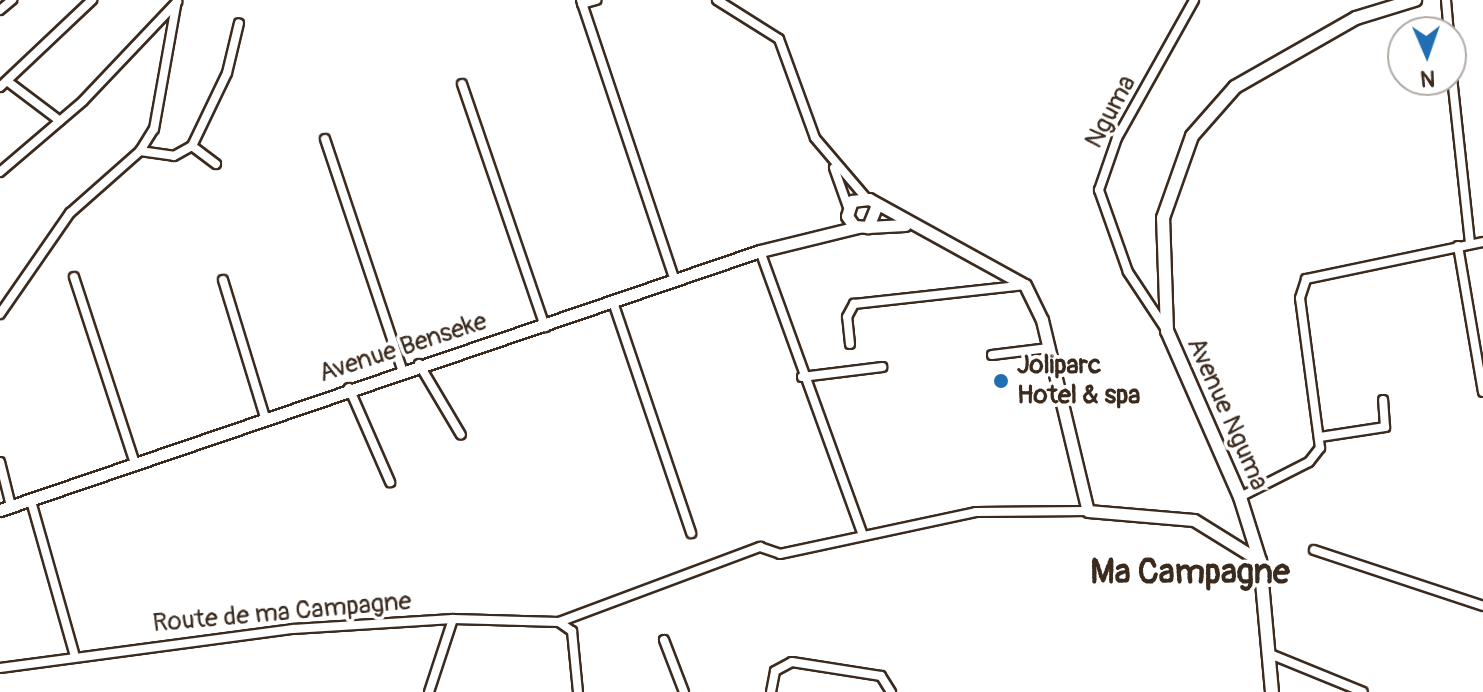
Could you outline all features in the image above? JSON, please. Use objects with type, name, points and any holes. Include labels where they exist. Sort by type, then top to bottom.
[{"type":"main road","name":"Avenue Nguma","points":[[1272,692],[1260,561],[1240,497],[1167,331],[1163,218],[1192,136],[1235,87],[1356,18],[1415,0]]},
{"type":"street","points":[[0,10],[12,0]]},
{"type":"street","points":[[60,121],[4,84],[92,0]]},
{"type":"street","points":[[596,0],[582,2],[675,281]]},
{"type":"street","points":[[717,0],[779,39],[810,126],[832,164],[847,212],[863,227]]},
{"type":"street","name":"Nguma","points":[[1167,331],[1128,272],[1099,190],[1117,138],[1194,0]]},
{"type":"street","points":[[0,172],[60,121],[177,1]]},
{"type":"street","points":[[0,314],[70,213],[140,151],[154,129],[177,1]]},
{"type":"street","points":[[140,151],[174,156],[192,146],[227,73],[239,23]]},
{"type":"street","points":[[462,84],[545,327]]},
{"type":"street","points":[[1454,96],[1470,244]]},
{"type":"street","points":[[325,139],[402,369]]},
{"type":"street","points":[[192,146],[216,164]]},
{"type":"street","points":[[832,164],[876,207],[1025,285],[1049,348],[1088,511]]},
{"type":"street","points":[[820,232],[866,198]]},
{"type":"street","points":[[863,227],[876,207]]},
{"type":"street","points":[[820,232],[910,226]]},
{"type":"street","name":"Avenue Benseke","points":[[5,508],[419,363],[545,327],[820,232]]},
{"type":"street","points":[[1240,497],[1309,462],[1320,437],[1300,286],[1313,274],[1483,242]]},
{"type":"street","points":[[1458,246],[1483,392]]},
{"type":"street","points":[[760,251],[802,377],[868,534]]},
{"type":"street","points":[[74,277],[135,464]]},
{"type":"street","points":[[223,280],[265,417]]},
{"type":"street","points":[[850,344],[847,317],[854,304],[1025,285]]},
{"type":"street","points":[[613,302],[691,533]]},
{"type":"street","points":[[992,355],[1049,348]]},
{"type":"street","points":[[419,363],[461,435]]},
{"type":"street","points":[[802,377],[882,367]]},
{"type":"street","points":[[348,388],[390,482]]},
{"type":"street","points":[[1320,437],[1385,427],[1383,400]]},
{"type":"street","points":[[0,462],[5,508]]},
{"type":"street","points":[[31,501],[74,653]]},
{"type":"street","points":[[578,692],[564,624],[760,547],[780,554],[976,512],[1088,511],[1194,520],[1260,561]]},
{"type":"street","points":[[1314,550],[1483,606]]},
{"type":"street","points":[[429,692],[453,619]]},
{"type":"street","name":"Route de ma Campagne","points":[[0,668],[74,653],[453,619],[564,624]]},
{"type":"street","points":[[664,640],[684,692]]},
{"type":"street","points":[[1270,654],[1363,692]]},
{"type":"street","points":[[771,692],[775,671],[792,662],[881,676],[891,692]]},
{"type":"place","name":"Joliparc Hotel & spa","points":[[1001,381]]},
{"type":"district","name":"Ma Campagne","points":[[1190,573]]}]
